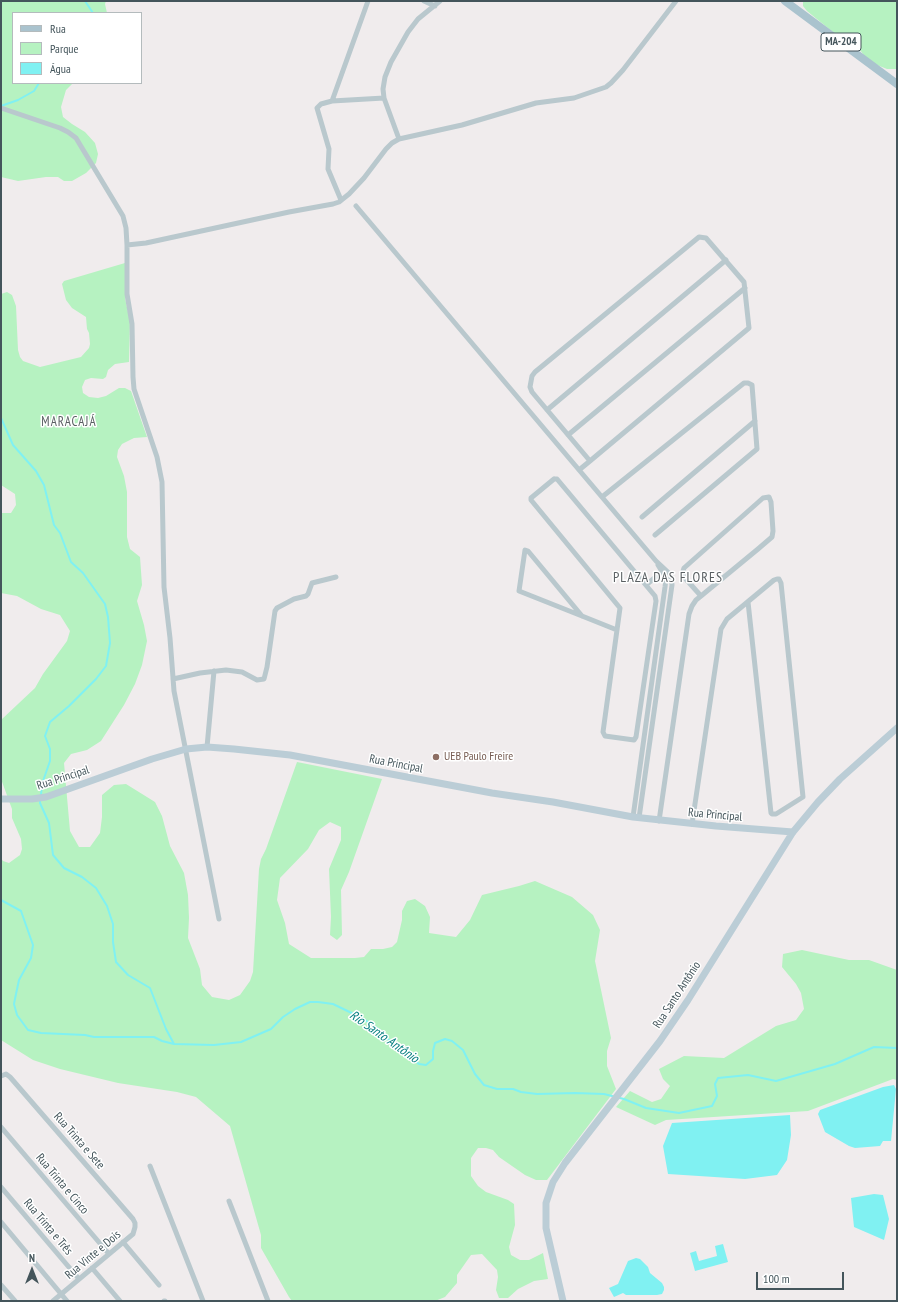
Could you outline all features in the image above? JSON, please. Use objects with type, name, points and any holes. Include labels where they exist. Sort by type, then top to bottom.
[{"type":"main road","name":"MA-204","points":[[785,1],[897,84]]},
{"type":"street","points":[[332,100],[368,1]]},
{"type":"street","points":[[424,1],[434,6]]},
{"type":"street","points":[[399,140],[384,98],[383,89],[386,77],[399,45],[408,32],[418,19],[440,1]]},
{"type":"street","points":[[127,245],[146,243],[332,204],[349,194],[364,178],[386,149],[392,143],[399,140],[462,125],[536,103],[574,98],[606,87],[611,84],[623,70],[676,1]]},
{"type":"street","points":[[341,200],[328,169],[329,149],[317,110],[318,106],[332,100],[384,98]]},
{"type":"street","points":[[1,108],[60,128],[76,138],[100,180],[119,209],[126,228],[127,294],[132,319],[134,389],[157,457],[162,482],[164,587],[176,703],[219,919]]},
{"type":"street","points":[[356,206],[664,570],[666,578],[636,818]]},
{"type":"street","points":[[579,470],[590,461],[749,328],[744,282],[706,238],[699,237],[535,372],[530,382],[532,392],[590,461]]},
{"type":"street","points":[[547,410],[726,260]]},
{"type":"street","points":[[568,435],[745,288]]},
{"type":"street","points":[[602,497],[744,383],[752,385],[757,449],[655,535]]},
{"type":"street","points":[[642,517],[755,421]]},
{"type":"street","points":[[554,479],[557,480],[655,596],[656,602],[636,737],[634,740],[605,736],[603,732],[617,630],[620,608],[531,502],[531,498],[554,479]]},
{"type":"street","points":[[659,821],[689,614],[696,600],[701,596],[772,537],[771,502],[769,497],[763,498],[684,568],[684,576],[701,596]]},
{"type":"street","points":[[582,616],[528,551],[524,550],[519,591],[617,630]]},
{"type":"street","points":[[646,585],[664,570]]},
{"type":"street","points":[[173,679],[214,671],[236,671],[242,672],[257,680],[264,679],[275,611],[277,608],[294,599],[306,596],[312,583],[336,576]]},
{"type":"street","points":[[692,824],[721,629],[727,619],[774,580],[779,579],[781,583],[803,795],[799,801],[774,814],[770,811],[748,602]]},
{"type":"street","points":[[207,747],[214,671]]},
{"type":"street","name":"Rua Santo Antônio","points":[[562,1301],[546,1228],[549,1193],[553,1182],[664,1035],[793,832],[840,779],[897,728]]},
{"type":"street","name":"Rua Principal","points":[[1,799],[36,798],[56,794],[152,759],[186,749],[207,747],[290,755],[636,818],[793,832]]},
{"type":"street","name":"Rua Trinta e Sete","points":[[1,1076],[6,1074],[10,1077],[133,1219]]},
{"type":"street","name":"Rua Trinta e Cinco","points":[[1,1128],[109,1254]]},
{"type":"street","points":[[150,1166],[203,1301]]},
{"type":"street","name":"Rua Trinta e Três","points":[[1,1187],[79,1279]]},
{"type":"street","points":[[229,1202],[268,1301]]},
{"type":"street","name":"Rua Vinte e Dois","points":[[53,1301],[133,1234],[135,1231],[135,1223],[133,1219]]},
{"type":"street","points":[[1,1222],[68,1301]]},
{"type":"street","points":[[123,1242],[159,1285]]},
{"type":"street","points":[[92,1268],[120,1301]]},
{"type":"street","points":[[1,1284],[15,1301]]},
{"type":"green space","points":[[1,1],[106,1],[105,4],[107,12],[12,12],[12,84],[72,84],[66,90],[61,107],[63,117],[85,132],[95,143],[98,154],[96,163],[86,173],[72,181],[64,181],[58,177],[18,181],[1,177]]},
{"type":"green space","points":[[803,1],[897,1],[897,69],[887,69],[866,58],[857,46],[834,33],[807,11],[803,6]]},
{"type":"green space","points":[[125,263],[125,298],[130,322],[129,362],[115,364],[108,370],[106,377],[103,379],[91,378],[85,380],[82,387],[83,393],[89,397],[98,398],[106,396],[119,388],[125,388],[131,391],[147,437],[134,438],[122,444],[118,450],[117,457],[124,476],[127,492],[127,537],[130,549],[140,557],[142,585],[137,601],[147,641],[142,665],[135,684],[124,705],[101,741],[87,750],[71,754],[64,763],[70,831],[79,847],[90,847],[100,833],[102,795],[114,785],[126,784],[155,802],[162,816],[170,846],[184,873],[188,895],[188,938],[200,969],[202,985],[212,997],[229,1000],[240,995],[250,981],[253,972],[259,869],[261,859],[266,849],[297,762],[382,779],[349,872],[341,890],[342,935],[337,940],[330,935],[331,917],[329,869],[341,840],[341,827],[330,822],[319,830],[308,849],[280,878],[277,900],[285,923],[289,944],[311,958],[364,957],[371,949],[392,947],[397,942],[402,920],[402,911],[407,901],[415,899],[425,906],[430,917],[429,933],[456,937],[470,920],[482,895],[535,881],[572,897],[593,915],[600,930],[595,961],[611,1038],[607,1051],[607,1066],[616,1089],[547,1180],[536,1180],[525,1175],[499,1157],[493,1150],[478,1148],[471,1158],[471,1176],[478,1186],[486,1192],[508,1200],[514,1204],[515,1225],[509,1247],[511,1255],[520,1260],[529,1260],[543,1253],[548,1279],[534,1281],[518,1289],[508,1298],[499,1298],[496,1290],[498,1277],[497,1270],[482,1254],[471,1255],[457,1275],[457,1283],[445,1297],[435,1301],[292,1301],[261,1248],[261,1235],[230,1126],[196,1097],[177,1092],[118,1083],[60,1069],[33,1060],[1,1040],[1,858],[3,861],[9,863],[20,855],[22,849],[21,839],[12,818],[12,809],[1,779],[1,720],[35,688],[43,674],[67,641],[70,631],[60,615],[41,609],[17,596],[1,593],[1,513],[11,513],[16,505],[15,494],[1,485],[1,294],[7,292],[12,295],[16,306],[18,350],[23,361],[40,367],[81,357],[89,348],[90,344],[86,317],[72,308],[66,300],[62,284],[64,281]]},
{"type":"green space","points":[[802,950],[849,960],[869,960],[897,970],[897,1080],[893,1079],[808,1111],[666,1120],[655,1125],[616,1107],[630,1091],[652,1102],[661,1099],[670,1086],[663,1079],[659,1069],[684,1056],[724,1058],[776,1026],[796,1020],[804,1009],[801,993],[796,984],[782,967],[783,954]]},
{"type":"water","points":[[894,1085],[896,1089],[891,1141],[883,1141],[880,1146],[855,1148],[825,1132],[818,1114],[820,1110],[883,1087]]},
{"type":"water","points":[[790,1115],[791,1135],[787,1160],[777,1175],[745,1179],[668,1174],[663,1146],[672,1123]]},
{"type":"water","points":[[874,1194],[883,1195],[889,1219],[884,1240],[854,1227],[851,1198]]},
{"type":"water","points":[[723,1244],[728,1262],[695,1271],[690,1253],[696,1251],[699,1261],[717,1256],[715,1246]]},
{"type":"water","points":[[636,1258],[640,1259],[648,1267],[650,1273],[662,1283],[664,1290],[662,1294],[626,1295],[623,1293],[614,1297],[609,1288],[618,1284],[628,1261]]},
{"type":"waterway","points":[[85,1],[92,12]]},
{"type":"waterway","points":[[1,106],[18,100],[34,91],[38,84]]},
{"type":"waterway","points":[[1,418],[13,445],[36,471],[44,485],[54,525],[60,533],[71,562],[83,573],[105,604],[108,617],[110,643],[106,666],[96,679],[69,706],[50,722],[45,736],[50,749],[50,761],[42,784],[41,795]]},
{"type":"waterway","points":[[40,800],[49,823],[53,855],[64,868],[82,877],[96,888],[107,906],[113,924],[113,942],[116,962],[128,975],[150,988],[166,1029],[174,1044]]},
{"type":"waterway","name":"Rio Santo Antônio","points":[[1,900],[21,911],[33,945],[31,958],[19,980],[14,1004],[17,1015],[28,1030],[41,1033],[85,1035],[94,1037],[154,1037],[174,1044],[214,1045],[241,1042],[271,1029],[283,1017],[295,1009],[310,1002],[318,1002],[333,1004],[362,1018],[380,1030],[386,1038],[419,1064],[426,1065],[433,1059],[435,1043],[445,1039],[452,1041],[463,1050],[475,1074],[484,1085],[497,1089],[513,1089],[521,1092],[537,1094],[604,1094],[624,1099],[646,1108],[679,1113],[712,1106],[717,1096],[715,1084],[718,1078],[748,1075],[776,1081],[835,1064],[874,1047],[897,1048]]},
{"type":"place","name":"UEB Paulo Freire","points":[[436,757]]},
{"type":"district","name":"MARACAJÁ","points":[[69,422]]},
{"type":"district","name":"PLAZA DAS FLORES","points":[[668,578]]}]
